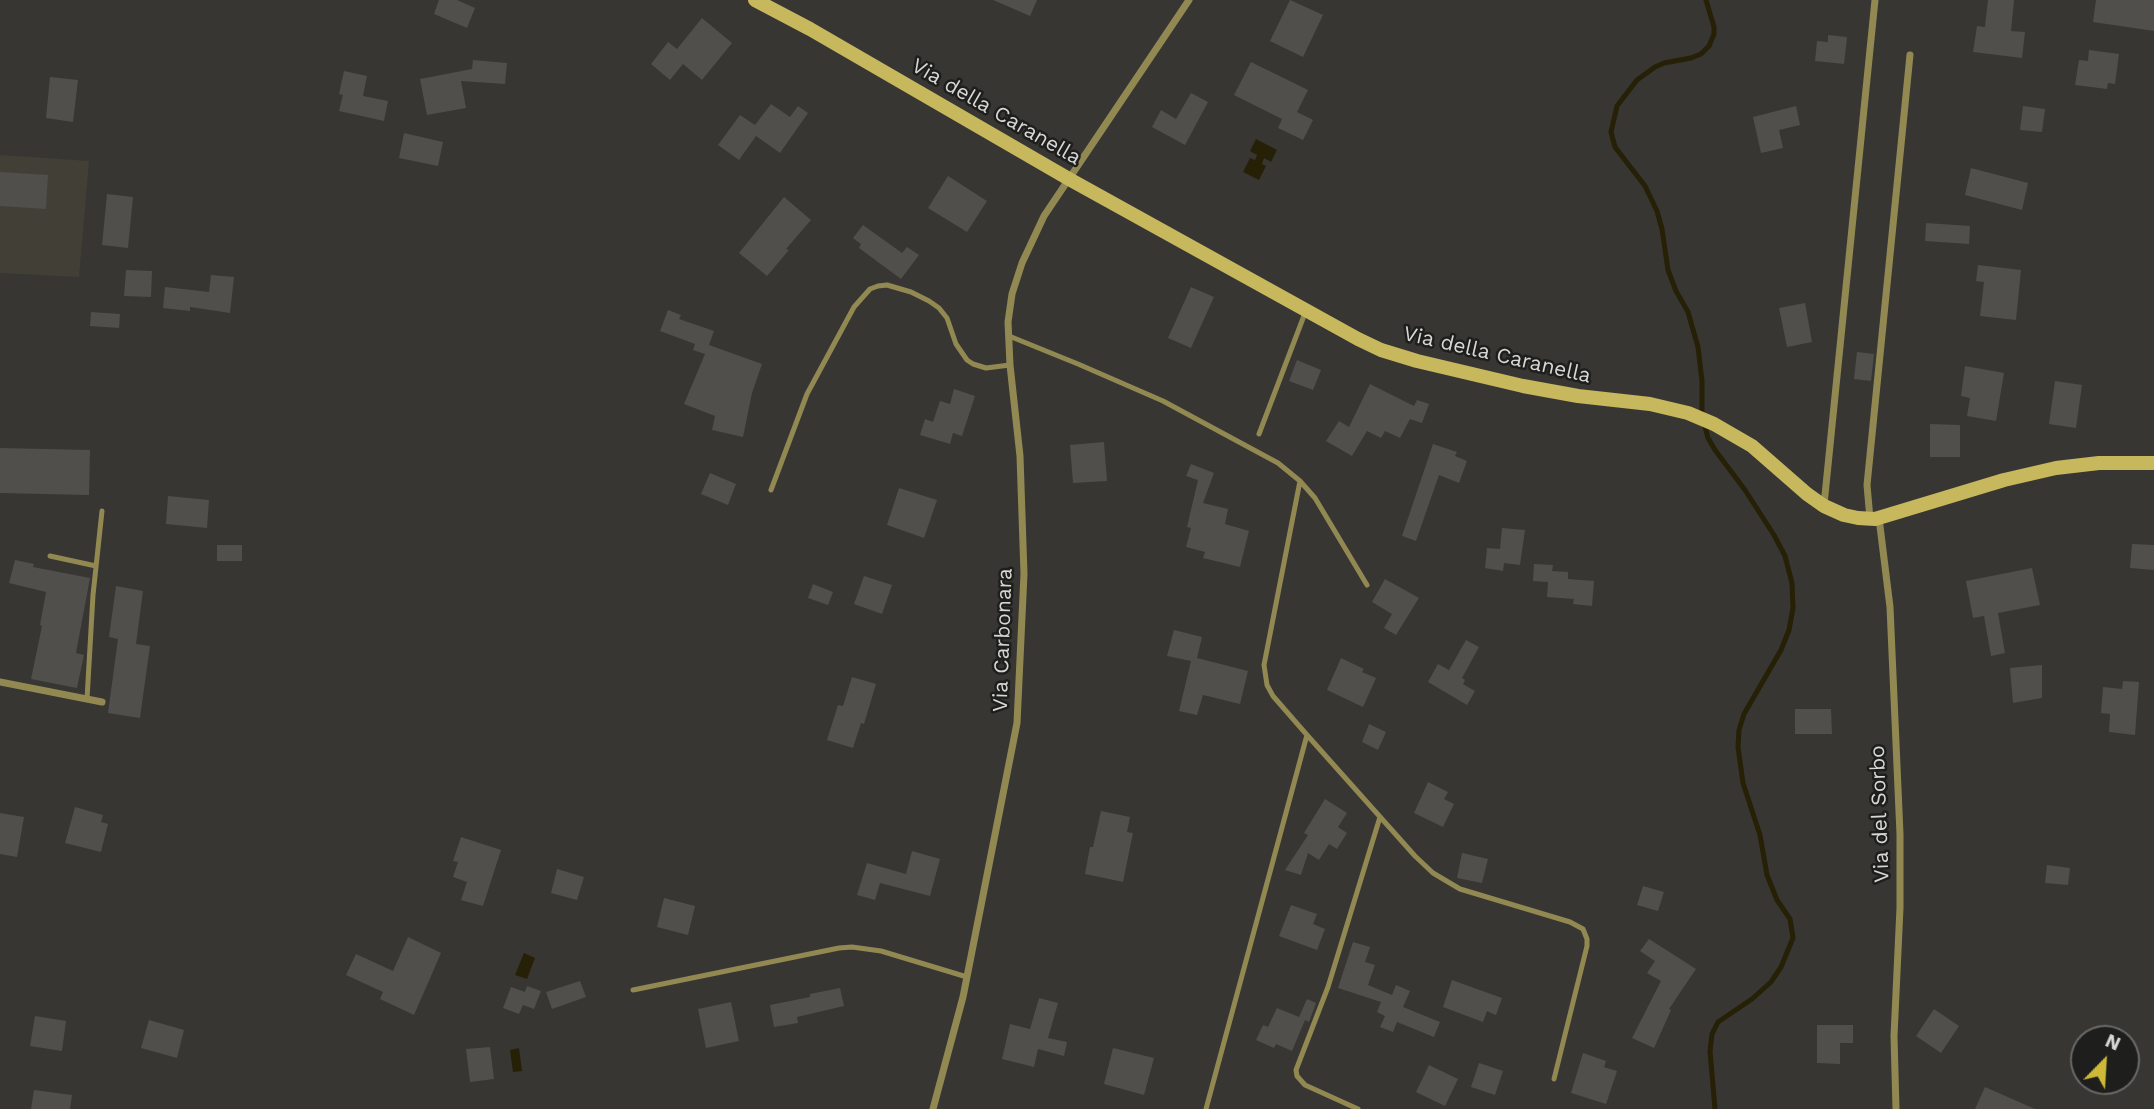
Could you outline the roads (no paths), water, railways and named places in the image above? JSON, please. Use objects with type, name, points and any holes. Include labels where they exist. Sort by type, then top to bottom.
[{"type":"main road","name":"Via della Caranella","points":[[755,0],[1306,312],[1370,345],[1417,361],[1558,393],[1660,405],[1698,417],[1732,434],[1764,455],[1824,506],[1844,515],[1874,519]]},
{"type":"main road","points":[[1874,519],[2011,478],[2047,470],[2099,463],[2154,464]]},
{"type":"street","name":"Via Carbonara","points":[[933,1109],[967,977],[1017,723],[1024,574],[1020,456],[1010,365],[1010,304],[1020,269],[1044,216],[1189,0]]},
{"type":"street","points":[[1824,506],[1875,0]]},
{"type":"street","name":"Via del Sorbo","points":[[1896,1109],[1894,1035],[1900,908],[1900,834],[1890,607],[1867,485],[1910,55]]},
{"type":"street","points":[[0,682],[102,702]]},
{"type":"lane","points":[[771,490],[807,394],[854,307],[870,289],[887,285],[929,300],[939,307],[947,318],[956,344],[967,360],[986,368],[1010,365]]},
{"type":"lane","points":[[1259,434],[1306,312]]},
{"type":"lane","points":[[1009,336],[1163,401],[1278,463],[1315,498],[1367,585]]},
{"type":"lane","points":[[1300,481],[1264,671],[1270,691],[1420,862],[1447,882],[1469,893],[1570,922],[1584,932],[1587,946],[1554,1079]]},
{"type":"lane","points":[[87,699],[102,512]]},
{"type":"lane","points":[[50,556],[96,566]]},
{"type":"lane","points":[[1206,1109],[1307,735]]},
{"type":"lane","points":[[1358,1109],[1305,1085],[1297,1076],[1296,1070],[1324,997],[1380,817]]},
{"type":"lane","points":[[633,990],[852,947],[881,951],[967,977]]},
{"type":"waterway","points":[[1706,0],[1714,27],[1709,46],[1701,54],[1691,58],[1655,67],[1637,80],[1617,106],[1611,132],[1615,147],[1645,186],[1657,211],[1668,270],[1688,312],[1698,347],[1702,415],[1708,438],[1774,535],[1785,556],[1792,583],[1793,608],[1789,630],[1781,650],[1744,714],[1738,747],[1743,783],[1760,835],[1767,875],[1777,900],[1790,919],[1793,938],[1781,967],[1771,982],[1752,999],[1718,1022],[1712,1034],[1710,1051],[1715,1109]]}]
